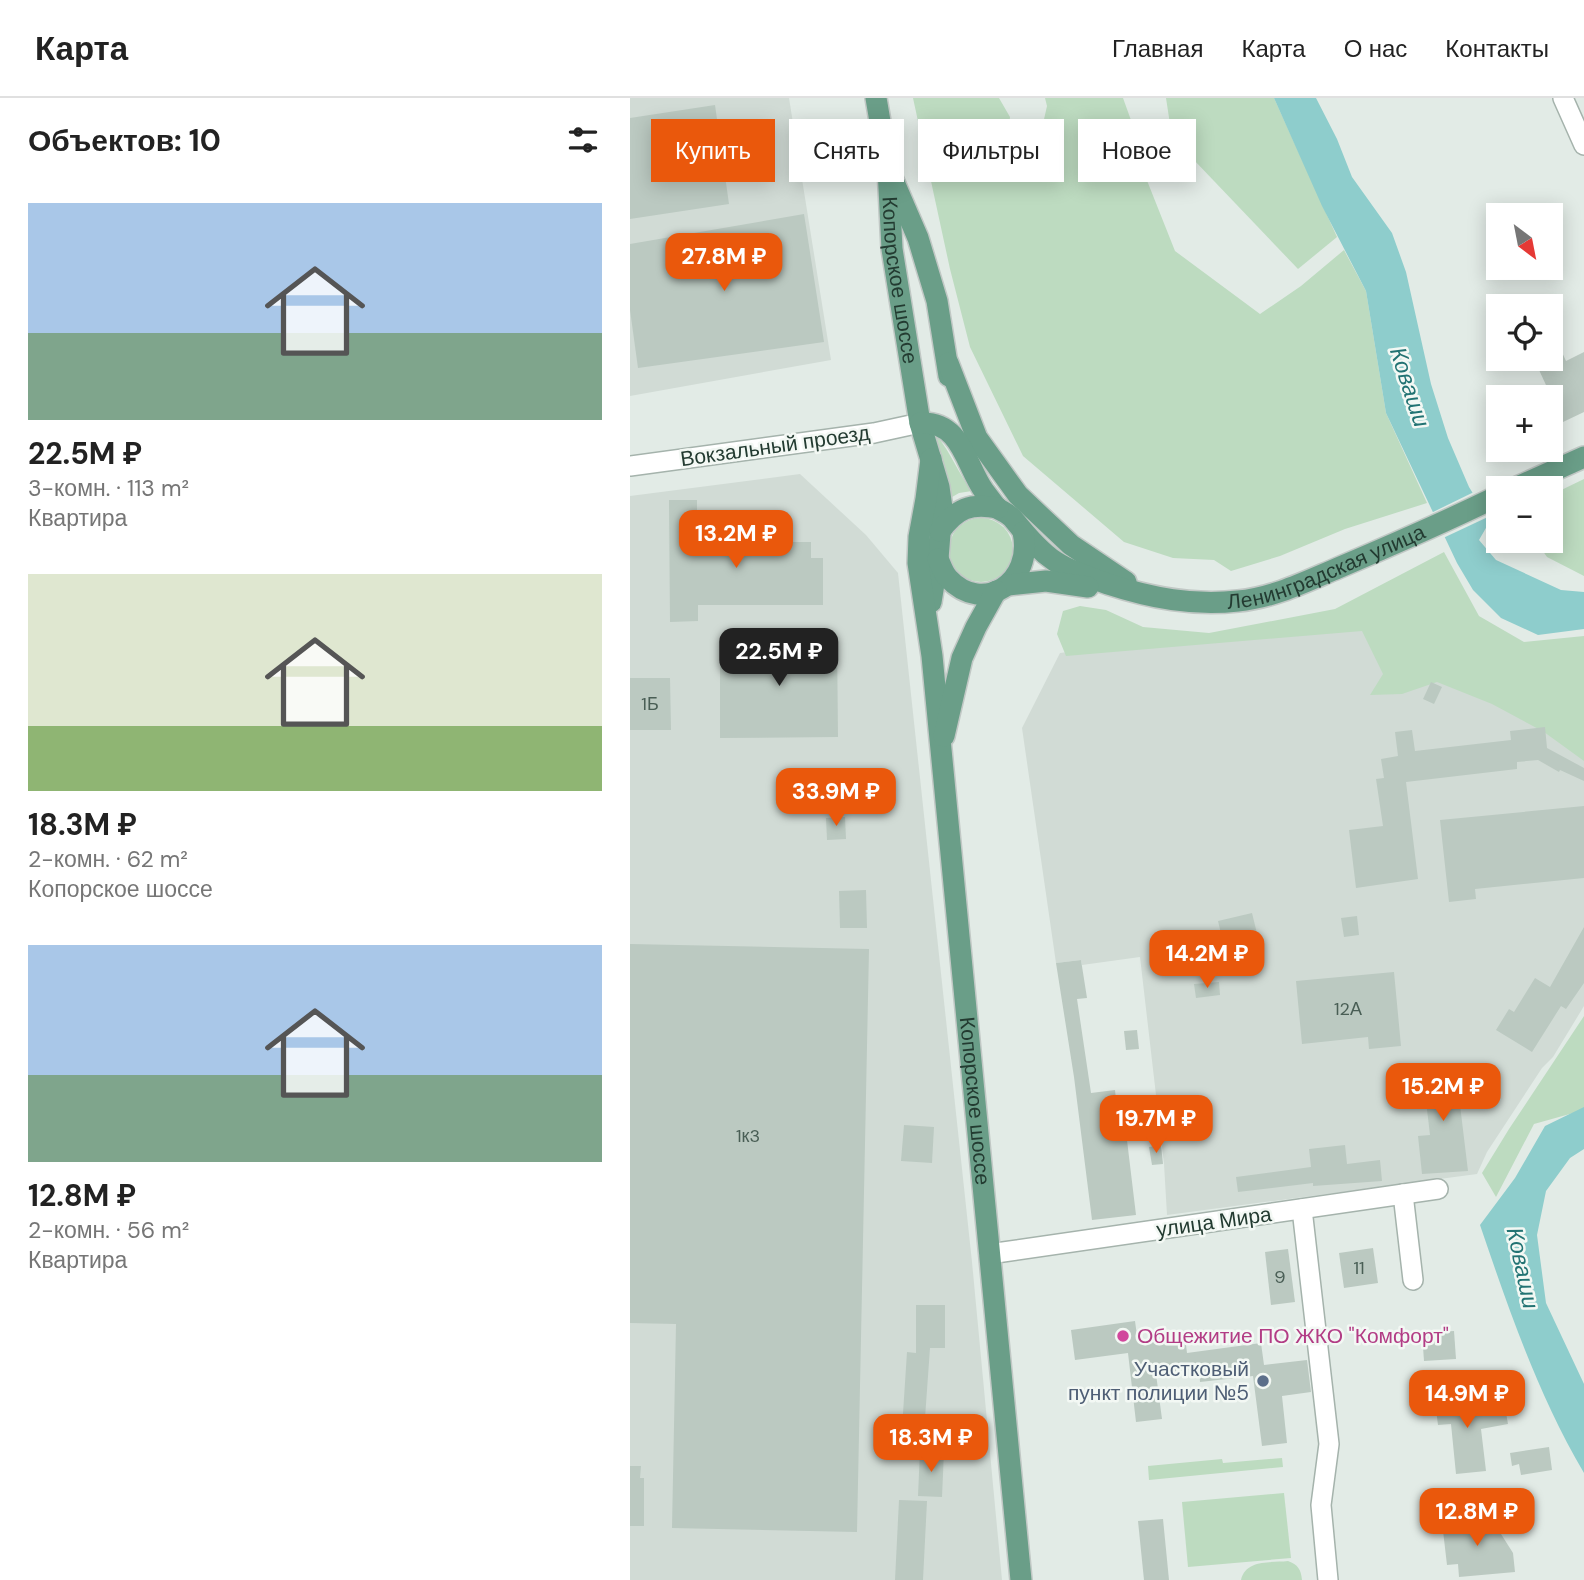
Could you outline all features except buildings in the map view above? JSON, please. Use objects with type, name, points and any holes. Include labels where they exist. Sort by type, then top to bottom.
[{"type":"main road","name":"Копорское шоссе","points":[[876,98],[880,119]]},
{"type":"main road","name":"Копорское шоссе","points":[[889,182],[892,249],[920,423],[942,508],[940,531]]},
{"type":"main road","points":[[894,182],[918,238],[937,301],[955,416],[965,453]]},
{"type":"main road","points":[[948,363],[977,438],[1018,495],[1071,545],[1145,596]]},
{"type":"main road","points":[[920,423],[933,422],[942,425],[951,433],[965,453],[983,489],[998,508],[1013,517],[1044,555],[1068,570],[1145,596]]},
{"type":"main road","points":[[1542,476],[1584,457]]},
{"type":"main road","points":[[928,622],[918,563],[919,537],[931,459]]},
{"type":"main road","name":"Ленинградская улица","points":[[1145,596],[1189,602],[1238,601],[1261,597],[1300,584],[1419,534],[1486,502]]},
{"type":"main road","points":[[928,622],[940,531],[950,517],[964,508],[981,505],[998,508]]},
{"type":"main road","points":[[940,755],[962,658],[976,627],[1002,588],[1018,575],[1026,547],[1023,532]]},
{"type":"main road","points":[[938,559],[946,576],[960,588],[978,594],[1046,582],[1067,583],[1116,595],[1145,596]]},
{"type":"main road","name":"Копорское шоссе","points":[[928,622],[1021,1580]]},
{"type":"street","points":[[1563,98],[1584,145]]},
{"type":"street","name":"Вокзальный проезд","points":[[630,466],[874,433],[920,423]]},
{"type":"street","name":"улица Мира","points":[[989,1254],[1438,1189]]},
{"type":"street","points":[[1403,1194],[1413,1280]]},
{"type":"street","points":[[1302,1209],[1329,1444],[1321,1506],[1328,1580]]},
{"type":"shaded area","points":[[630,98],[789,98],[792,119],[789,119],[789,182],[802,182],[831,360],[630,396]]},
{"type":"shaded area","points":[[800,474],[866,535],[898,573],[972,1262],[1002,1580],[630,1580],[630,496]]},
{"type":"shaded area","points":[[1380,614],[1535,718],[1584,756],[1584,1006],[1553,1057],[1542,1068],[1487,1152],[1477,1174],[1167,1215],[1164,1164],[1140,957],[1082,965],[1081,960],[1056,963],[1022,728],[1060,653]]},
{"type":"green space","points":[[913,98],[999,98],[1010,117],[918,119],[918,121]]},
{"type":"green space","points":[[1045,98],[1123,98],[1131,119],[1078,119],[1078,182],[1148,182],[1175,251],[1260,314],[1301,286],[1344,250],[1366,291],[1386,413],[1427,503],[1345,529],[1280,556],[1231,571],[1214,560],[1173,558],[1124,542],[1023,456],[970,347],[931,182],[1064,182],[1064,119],[1044,119],[1047,106]]},
{"type":"green space","points":[[1166,98],[1274,98],[1337,237],[1298,269],[1196,162],[1196,119],[1169,119]]},
{"type":"green space","points":[[928,428],[941,441],[972,491],[959,493],[947,500]]},
{"type":"green space","points":[[1584,479],[1584,576],[1544,553],[1563,553],[1563,489]]},
{"type":"green space","points":[[981,518],[999,524],[1007,532],[1013,550],[1007,568],[999,576],[981,582],[963,576],[955,568],[949,550],[955,532],[963,524]]},
{"type":"green space","points":[[1444,552],[1479,616],[1524,642],[1584,636],[1584,761],[1544,732],[1492,704],[1437,682],[1402,694],[1370,695],[1383,674],[1362,631],[1066,656],[1057,634],[1063,611],[1080,606],[1106,610],[1143,627],[1209,633],[1335,609]]},
{"type":"green space","points":[[1584,1016],[1584,1110],[1534,1124],[1496,1197],[1482,1173]]},
{"type":"green space","points":[[1282,1458],[1283,1467],[1149,1480],[1148,1466],[1222,1459],[1223,1463]]},
{"type":"green space","points":[[1284,1493],[1291,1558],[1188,1567],[1182,1502]]},
{"type":"green space","points":[[1288,1561],[1298,1568],[1302,1580],[1241,1580],[1253,1565]]},
{"type":"water","name":"Коваши","points":[[1274,98],[1316,98],[1337,139],[1352,177],[1392,233],[1406,272],[1431,384],[1448,438],[1469,487],[1486,515],[1486,528],[1479,540],[1486,548],[1486,553],[1561,590],[1584,592],[1584,629],[1538,635],[1501,618],[1473,590],[1457,563],[1386,413],[1366,291],[1322,206]]},
{"type":"water","name":"Коваши","points":[[1584,1107],[1584,1149],[1570,1158],[1546,1191],[1537,1235],[1546,1303],[1584,1384],[1584,1473],[1539,1383],[1480,1225],[1515,1178],[1545,1126]]},
{"type":"pier","points":[[1476,491],[1486,509],[1486,518],[1441,539],[1429,514]]},
{"type":"place","name":"Общежитие ПО ЖКО \"Комфорт\"","points":[[1123,1336]]},
{"type":"place","name":"Участковый пункт полиции №5","points":[[1263,1381]]}]
